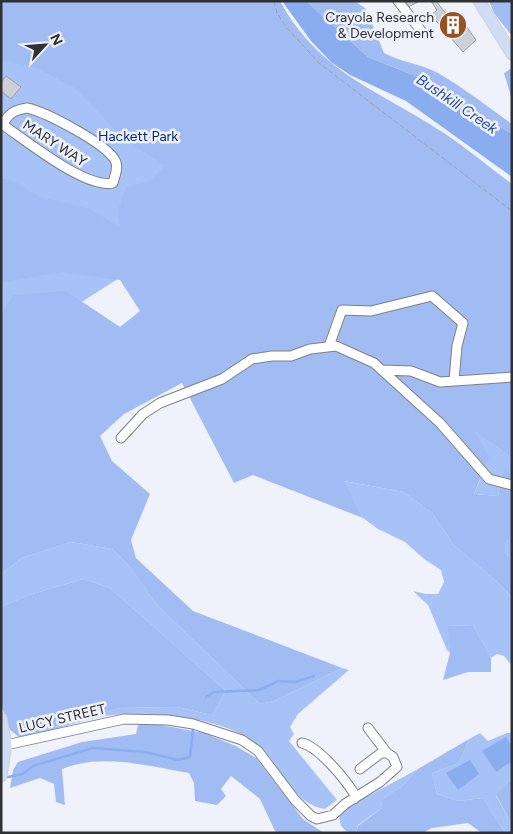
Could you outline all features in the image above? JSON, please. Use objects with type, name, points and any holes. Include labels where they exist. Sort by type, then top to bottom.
[{"type":"main road","points":[[479,1],[512,54]]},
{"type":"main road","points":[[1,719],[6,745],[1,776]]},
{"type":"street","points":[[398,1],[422,32]]},
{"type":"street","name":"MARY WAY","points":[[27,108],[40,111],[102,147],[111,155],[116,161],[117,168],[113,183],[104,185],[84,179],[2,125],[15,110],[27,108]]},
{"type":"street","points":[[329,346],[342,310],[371,311],[432,296],[463,324],[457,346],[454,380]]},
{"type":"street","points":[[120,438],[143,414],[160,403],[222,379],[252,359],[291,356],[329,346],[336,346],[374,363],[440,423],[489,478],[512,485]]},
{"type":"street","points":[[382,370],[412,371],[440,382],[512,377]]},
{"type":"street","name":"LUCY STREET","points":[[6,745],[124,719],[144,718],[185,723],[225,733],[242,740],[258,751],[295,800],[311,816],[317,819],[333,815],[354,799]]},
{"type":"street","points":[[302,743],[312,747],[322,756],[349,786],[354,799],[395,770],[396,763],[368,728]]},
{"type":"street","points":[[360,769],[381,753],[387,753]]},
{"type":"path","points":[[274,1],[277,13],[286,26],[319,63],[512,211]]},
{"type":"green space","name":"Hackett Park","points":[[1,1],[218,1],[132,270],[1,353]]},
{"type":"green space","name":"Hackett Park","points":[[1,1],[280,1],[296,26],[313,46],[332,63],[374,92],[444,133],[512,184],[512,458],[474,431],[489,456],[474,494],[498,496],[504,469],[512,474],[512,537],[506,542],[505,552],[512,559],[512,597],[454,545],[433,514],[404,492],[344,481],[363,518],[253,475],[234,483],[182,383],[124,414],[100,436],[112,461],[150,494],[131,540],[136,558],[193,611],[342,668],[274,701],[260,704],[156,604],[130,567],[112,549],[71,542],[22,558],[1,574],[1,321],[3,310],[14,295],[66,291],[120,327],[140,311],[120,280],[62,272],[1,282],[1,178],[13,181],[40,197],[90,209],[120,227],[118,211],[126,187],[150,181],[165,166],[123,138],[75,88],[34,67],[1,60]]},
{"type":"green space","points":[[306,1],[355,1],[366,9],[384,53],[438,73],[467,91],[512,124],[512,134],[423,79],[368,57]]},
{"type":"green space","points":[[489,1],[512,1],[512,36],[494,13]]},
{"type":"green space","points":[[512,68],[512,100],[504,73]]},
{"type":"green space","points":[[473,430],[512,458],[512,474],[504,470],[498,496],[474,494],[480,480]]},
{"type":"green space","points":[[343,481],[404,492],[433,514],[454,545],[512,597],[512,666],[504,656],[497,654],[491,658],[473,625],[449,626],[450,653],[447,650],[428,605],[413,591],[438,594],[444,582],[441,570],[424,559],[405,542],[378,529],[363,518]]},
{"type":"green space","points":[[512,537],[512,559],[505,552],[506,542]]},
{"type":"green space","points":[[71,542],[112,549],[130,567],[156,604],[260,704],[274,701],[342,668],[349,670],[298,714],[290,727],[294,734],[289,741],[337,800],[325,809],[306,801],[298,795],[273,761],[253,741],[216,724],[194,719],[150,714],[112,715],[79,722],[24,738],[19,737],[120,708],[177,707],[212,715],[226,691],[110,588],[83,579],[29,595],[1,607],[1,574],[22,558]]},
{"type":"green space","points":[[83,579],[110,588],[226,691],[212,715],[177,707],[120,708],[19,737],[10,730],[1,704],[1,607],[29,595]]},
{"type":"green space","points":[[473,625],[491,658],[491,672],[468,672],[443,680],[450,653],[448,626]]},
{"type":"green space","points":[[139,721],[204,733],[236,746],[256,758],[303,819],[324,833],[276,833],[260,799],[231,776],[221,789],[226,796],[217,805],[195,801],[194,783],[189,773],[125,762],[93,762],[77,764],[62,769],[65,805],[56,802],[54,784],[40,778],[10,788],[13,770],[18,762],[82,742],[136,734]]},
{"type":"green space","points":[[480,733],[488,741],[507,733],[512,733],[512,779],[496,796],[512,824],[512,833],[505,833],[483,798],[458,801],[437,794],[432,773],[459,763],[469,739]]},
{"type":"green space","points":[[469,739],[459,763],[432,773],[437,794],[458,801],[483,798],[505,833],[482,833],[468,823],[432,828],[423,833],[356,833],[358,826],[382,808],[381,800],[402,786],[418,769]]},
{"type":"green space","points":[[418,769],[402,786],[381,800],[382,808],[358,825],[356,833],[348,833],[341,826],[339,817],[348,807]]},
{"type":"green space","points":[[512,779],[512,824],[496,795]]},
{"type":"water","name":"Bushkill Creek","points":[[282,1],[306,1],[368,57],[423,79],[512,134],[512,177],[406,101],[350,75],[331,62],[311,41]]},
{"type":"water","points":[[506,737],[512,747],[512,761],[496,772],[482,751]]},
{"type":"water","points":[[470,760],[479,774],[458,790],[446,773]]},
{"type":"building","name":"Crayola Research & Development","points":[[405,1],[420,1],[408,7]]},
{"type":"building","name":"Crayola Research & Development","points":[[431,1],[436,1],[447,15],[451,12],[458,23],[462,20],[476,40],[463,52],[431,15],[437,10]]},
{"type":"building","points":[[6,76],[21,87],[11,99],[1,91],[1,82]]},
{"type":"waterway","points":[[206,697],[214,692],[259,690],[278,681],[295,682],[314,676]]},
{"type":"waterway","points":[[8,777],[23,774],[33,766],[93,748],[145,752],[178,760],[190,757],[193,729]]},
{"type":"place","name":"Crayola Research & Development","points":[[453,25]]}]
